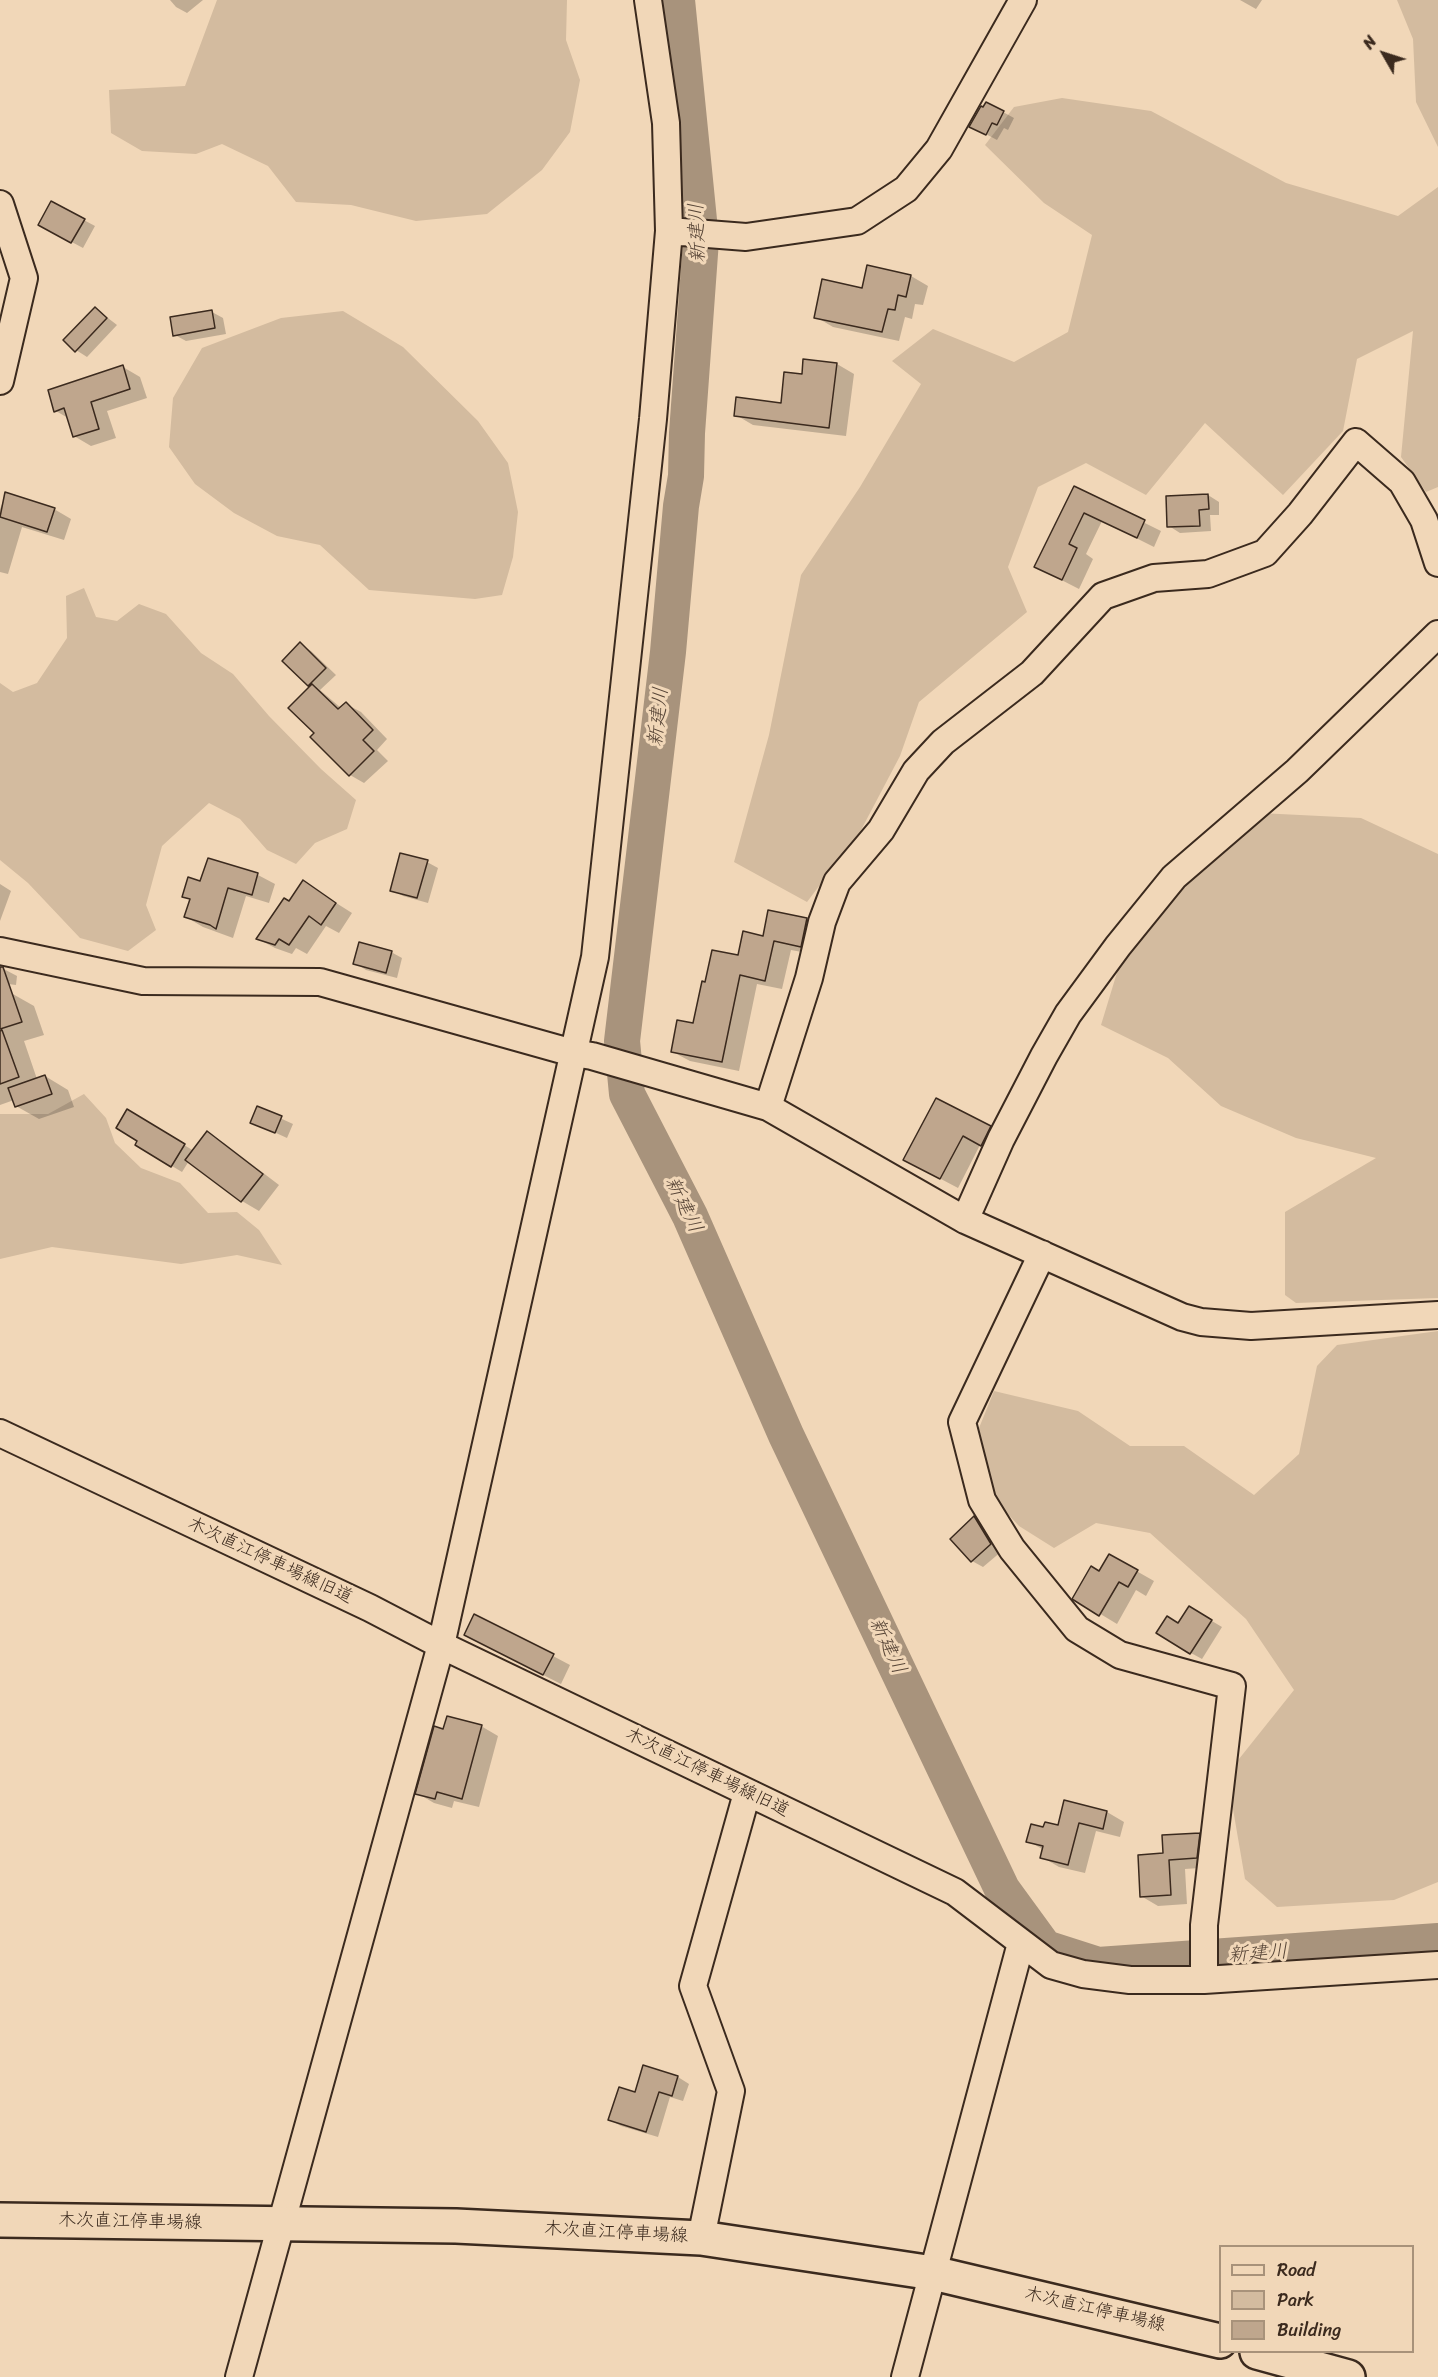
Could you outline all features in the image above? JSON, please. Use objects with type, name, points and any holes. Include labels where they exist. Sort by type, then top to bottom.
[{"type":"main road","name":"木次直江停車場線","points":[[0,2220],[456,2226],[701,2238],[933,2272],[1219,2341]]},
{"type":"main road","points":[[1261,2353],[1348,2377]]},
{"type":"street","points":[[239,2377],[441,1645],[583,1055],[675,232],[666,123],[648,0]]},
{"type":"street","points":[[675,232],[746,237],[857,221],[906,189],[939,149],[1023,0]]},
{"type":"street","points":[[0,204],[24,278],[0,381]]},
{"type":"street","points":[[768,1107],[809,978],[822,922],[837,882],[880,830],[916,771],[943,742],[1032,673],[1103,596],[1154,578],[1208,574],[1265,554],[1300,514],[1356,442],[1402,482],[1424,520],[1438,562]]},
{"type":"street","points":[[965,1220],[1001,1139],[1044,1056],[1068,1014],[1118,946],[1174,877],[1297,771],[1438,634]]},
{"type":"street","points":[[0,951],[143,981],[320,982],[768,1107],[965,1220],[1182,1317],[1201,1322],[1251,1326],[1438,1315]]},
{"type":"street","points":[[1042,1254],[962,1422],[982,1500],[1012,1549],[1077,1629],[1120,1655],[1232,1686],[1204,1925],[1204,1980]]},
{"type":"street","name":"木次直江停車場線旧道","points":[[0,1433],[370,1608],[441,1645],[955,1892],[1051,1965],[1083,1974],[1130,1980],[1204,1980],[1438,1965]]},
{"type":"street","points":[[701,2238],[732,2091],[693,1986],[747,1793]]},
{"type":"street","points":[[905,2377],[1021,1943]]},
{"type":"green space","points":[[217,0],[567,0],[566,40],[580,80],[570,132],[542,170],[487,214],[416,221],[351,205],[296,202],[268,166],[222,144],[196,154],[142,151],[111,133],[109,90],[185,86]]},
{"type":"green space","points":[[1397,0],[1438,0],[1438,147],[1416,102],[1413,39]]},
{"type":"green space","points":[[1062,98],[1151,111],[1286,183],[1398,216],[1438,187],[1438,487],[1426,492],[1401,457],[1413,331],[1357,359],[1343,431],[1283,495],[1205,423],[1146,495],[1086,463],[1038,487],[1008,567],[1027,612],[919,702],[900,756],[860,832],[807,902],[734,862],[769,735],[801,575],[860,487],[921,384],[892,361],[933,329],[1014,362],[1068,332],[1092,235],[1044,203],[985,145],[1014,107]]},
{"type":"green space","points":[[343,311],[403,347],[478,421],[508,463],[518,512],[513,557],[502,595],[475,599],[369,590],[320,545],[277,536],[234,513],[195,484],[169,447],[173,398],[202,348],[281,318]]},
{"type":"green space","points":[[84,588],[96,617],[117,621],[139,604],[166,614],[201,653],[233,674],[269,716],[321,769],[356,800],[347,829],[315,843],[296,864],[267,850],[240,819],[209,803],[162,846],[146,905],[156,930],[128,951],[80,938],[28,883],[0,860],[0,683],[13,692],[37,683],[67,638],[66,596]]},
{"type":"green space","points":[[1259,813],[1361,818],[1438,854],[1438,1298],[1296,1303],[1285,1295],[1285,1212],[1376,1158],[1296,1138],[1221,1106],[1168,1058],[1101,1025],[1119,966],[1178,891]]},
{"type":"green space","points":[[84,1094],[106,1118],[115,1143],[141,1168],[180,1183],[208,1213],[237,1212],[259,1230],[282,1265],[237,1255],[181,1264],[52,1247],[0,1259],[0,1114],[48,1114]]},
{"type":"green space","points":[[1438,1331],[1438,1882],[1394,1900],[1277,1907],[1245,1879],[1227,1774],[1294,1690],[1246,1619],[1150,1533],[1096,1523],[1054,1548],[1019,1526],[991,1496],[979,1428],[994,1391],[1078,1411],[1130,1446],[1184,1446],[1254,1495],[1299,1454],[1317,1366],[1337,1345]]},
{"type":"building","points":[[986,102],[1004,111],[997,125],[992,123],[986,135],[969,127],[981,106],[983,107]]},
{"type":"building","points":[[51,201],[85,219],[71,243],[38,225]]},
{"type":"building","points":[[867,265],[911,275],[906,297],[898,295],[895,310],[888,309],[882,332],[814,318],[822,279],[862,288]]},
{"type":"building","points":[[95,307],[107,318],[75,352],[63,340]]},
{"type":"building","points":[[212,310],[215,328],[173,336],[170,317]]},
{"type":"building","points":[[803,359],[837,363],[829,428],[734,416],[736,397],[781,403],[784,372],[802,374]]},
{"type":"building","points":[[123,365],[130,389],[91,402],[99,429],[73,437],[64,408],[54,412],[48,390]]},
{"type":"building","points":[[1074,486],[1145,520],[1137,538],[1084,513],[1069,544],[1077,548],[1062,580],[1034,567]]},
{"type":"building","points":[[5,492],[55,508],[47,532],[0,517]]},
{"type":"building","points":[[1208,494],[1209,509],[1199,510],[1200,526],[1167,527],[1166,496]]},
{"type":"building","points":[[300,642],[326,668],[308,686],[282,661]]},
{"type":"building","points":[[312,684],[338,709],[346,702],[373,730],[363,740],[374,751],[349,776],[310,737],[314,733],[288,708]]},
{"type":"building","points":[[400,853],[428,860],[417,898],[390,891]]},
{"type":"building","points":[[208,858],[258,873],[252,895],[228,888],[216,929],[184,917],[190,899],[182,897],[188,877],[200,881]]},
{"type":"building","points":[[303,880],[336,903],[321,925],[309,916],[289,945],[279,939],[275,945],[256,939],[284,898],[289,901]]},
{"type":"building","points":[[768,910],[807,918],[801,947],[774,941],[765,981],[740,975],[722,1062],[671,1052],[677,1020],[693,1023],[702,981],[705,982],[712,950],[738,955],[743,931],[763,936]]},
{"type":"building","points":[[359,942],[392,951],[386,973],[353,964]]},
{"type":"building","points":[[0,967],[3,967],[22,1022],[0,1029]]},
{"type":"building","points":[[2,1030],[19,1077],[0,1084],[0,1031]]},
{"type":"building","points":[[45,1075],[52,1094],[15,1107],[8,1088]]},
{"type":"building","points":[[936,1098],[991,1126],[981,1146],[963,1136],[940,1179],[903,1160]]},
{"type":"building","points":[[257,1106],[282,1116],[275,1133],[250,1123]]},
{"type":"building","points":[[127,1109],[185,1144],[171,1167],[135,1145],[137,1141],[116,1128]]},
{"type":"building","points":[[207,1131],[263,1174],[241,1202],[185,1160]]},
{"type":"building","points":[[974,1516],[991,1544],[971,1562],[950,1539]]},
{"type":"building","points":[[1109,1554],[1138,1570],[1128,1587],[1119,1582],[1099,1616],[1072,1599],[1091,1566],[1099,1571]]},
{"type":"building","points":[[1189,1606],[1212,1620],[1190,1654],[1156,1633],[1167,1616],[1178,1623]]},
{"type":"building","points":[[474,1614],[554,1654],[543,1675],[464,1635]]},
{"type":"building","points":[[447,1716],[482,1725],[462,1799],[437,1792],[435,1799],[415,1794],[434,1726],[443,1729]]},
{"type":"building","points":[[1064,1800],[1107,1811],[1103,1829],[1079,1823],[1068,1865],[1040,1858],[1043,1846],[1026,1842],[1031,1824],[1043,1827],[1045,1822],[1058,1825]]},
{"type":"building","points":[[1200,1833],[1197,1858],[1169,1860],[1171,1895],[1140,1897],[1138,1855],[1163,1853],[1162,1835]]},
{"type":"building","points":[[643,2065],[678,2076],[672,2096],[659,2092],[646,2132],[608,2120],[619,2087],[635,2092]]},
{"type":"waterway","name":"新建川","points":[[677,0],[701,240],[686,476],[681,506],[668,652],[622,1041],[627,1094],[690,1216],[786,1435],[1002,1889],[1045,1948],[1098,1965],[1438,1941]]}]
